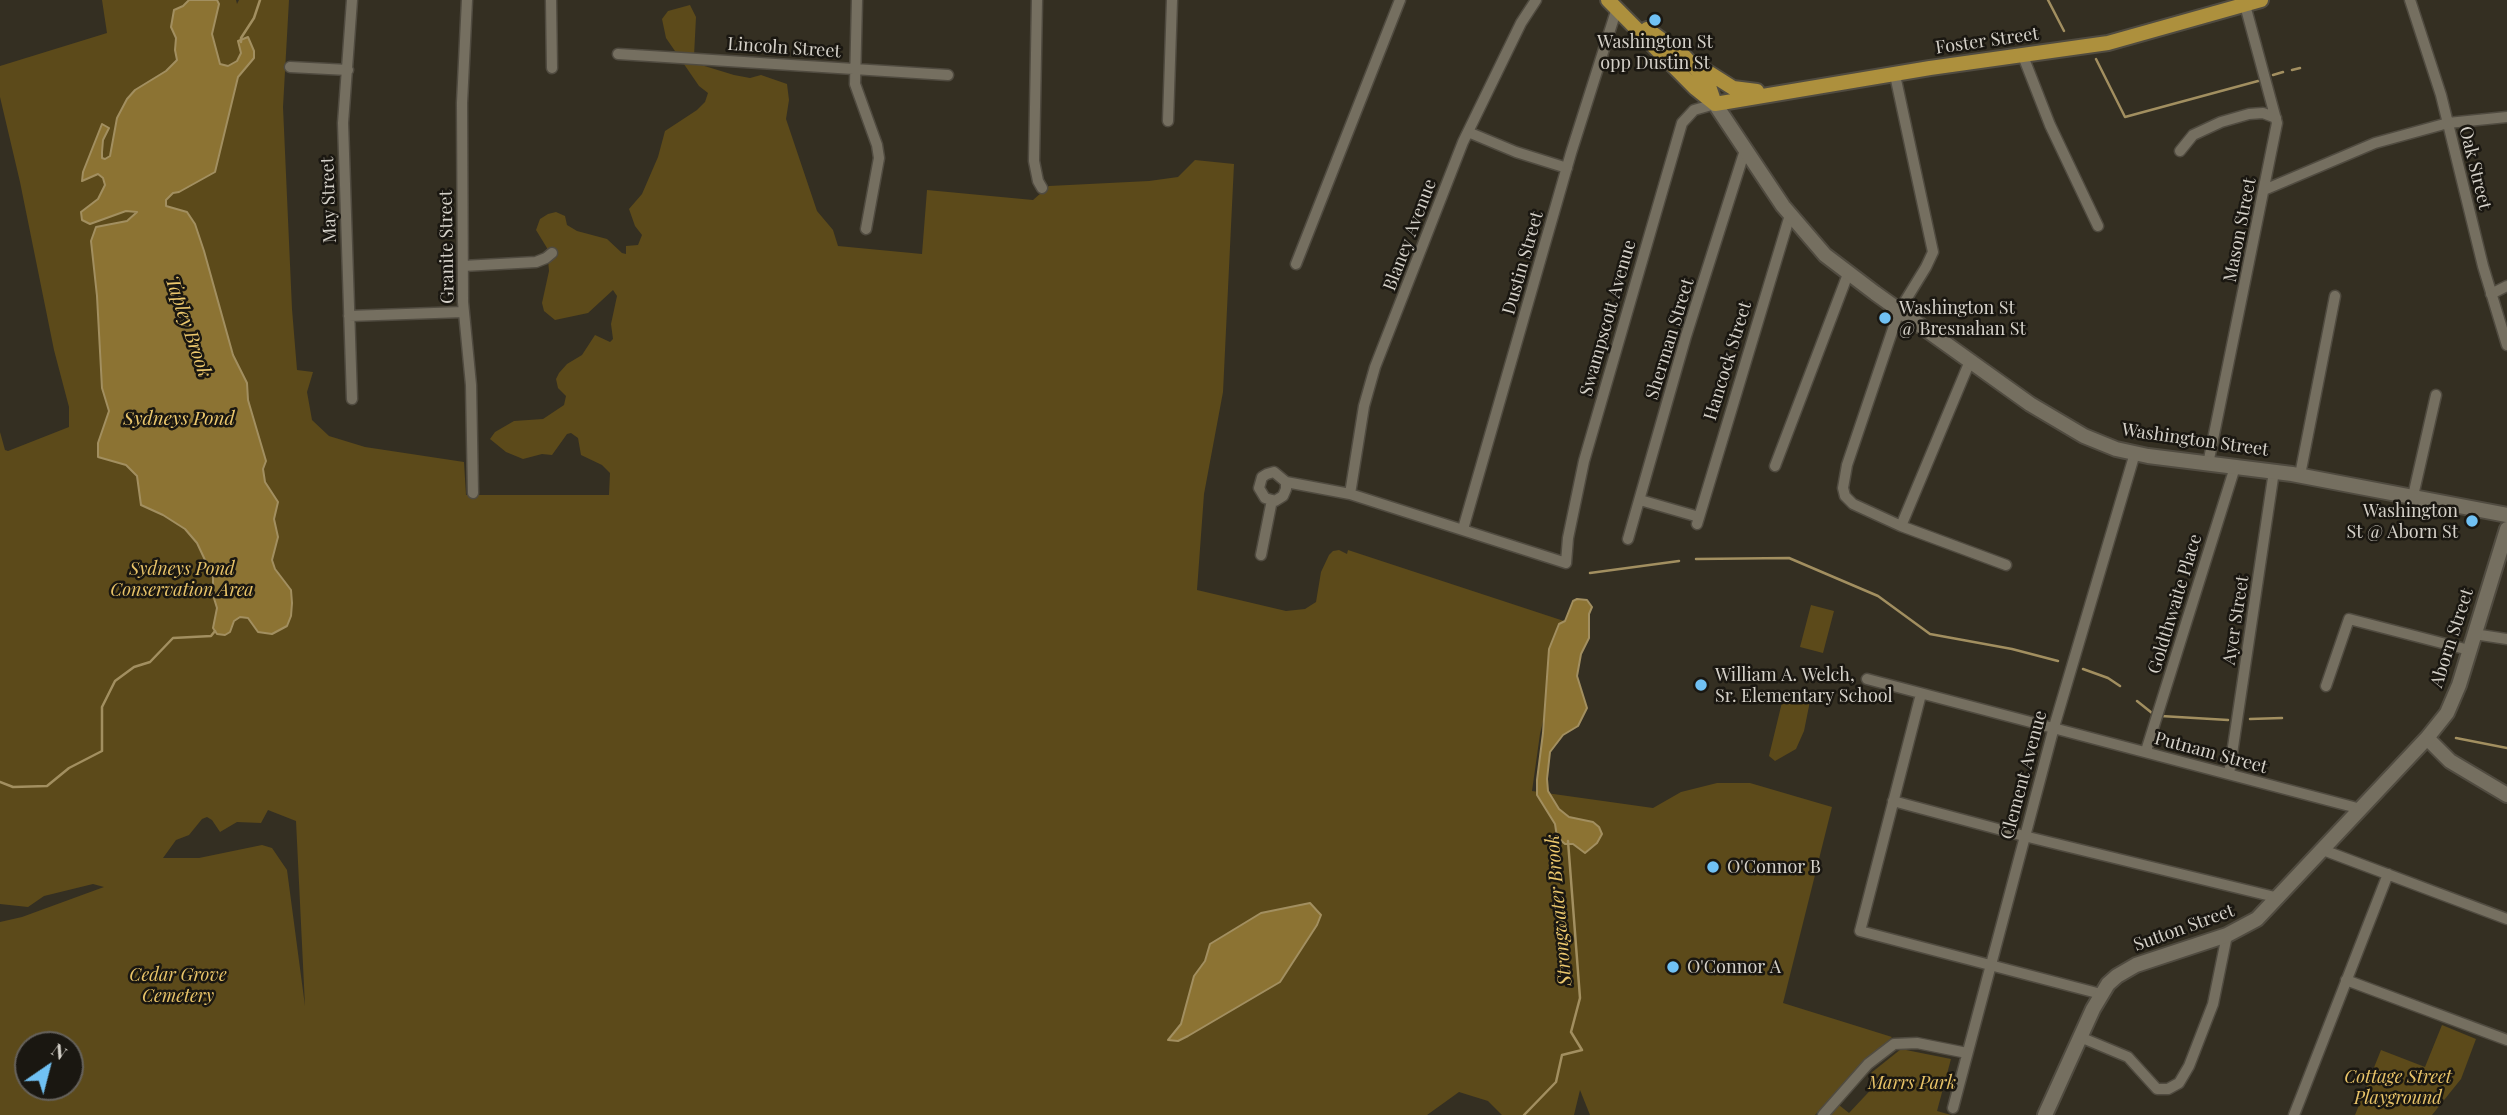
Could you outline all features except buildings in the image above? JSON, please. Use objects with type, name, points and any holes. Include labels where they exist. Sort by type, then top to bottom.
[{"type":"main road","name":"Foster Street","points":[[1715,104],[2108,43],[2261,0]]},
{"type":"main road","name":"Washington Street","points":[[1613,4],[1685,57],[1709,86],[1715,104],[1790,215],[1819,249],[1899,311],[2059,423],[2099,442],[2135,453],[2300,475],[2507,515]]},
{"type":"main road","name":"Washington Street","points":[[1613,4],[1695,88],[1715,104]]},
{"type":"main road","points":[[1685,57],[1733,88],[1776,93]]},
{"type":"main road","name":"Aborn Street","points":[[2427,738],[2452,702],[2507,529]]},
{"type":"main road","points":[[2427,738],[2450,761],[2507,795]]},
{"type":"main road","name":"Sutton Street","points":[[2045,1115],[2101,994],[2117,976],[2136,965],[2227,935],[2257,919],[2427,738]]},
{"type":"street","name":"May Street","points":[[352,0],[343,123],[352,399]]},
{"type":"street","name":"Granite Street","points":[[467,0],[462,103],[463,312],[471,385],[472,493]]},
{"type":"street","points":[[551,0],[552,68]]},
{"type":"street","points":[[857,0],[855,84],[877,145],[879,158],[866,229]]},
{"type":"street","points":[[1037,0],[1034,161],[1042,188]]},
{"type":"street","points":[[1168,121],[1172,0]]},
{"type":"street","points":[[1296,264],[1400,0]]},
{"type":"street","name":"Blaney Avenue","points":[[1350,494],[1364,406],[1375,367],[1468,132],[1517,31],[1536,0]]},
{"type":"street","name":"Oak Street","points":[[2410,0],[2448,123],[2491,294],[2507,345]]},
{"type":"street","name":"Dustin Street","points":[[1463,529],[1613,4]]},
{"type":"street","name":"Mason Street","points":[[2208,464],[2264,190],[2276,118],[2245,5]]},
{"type":"street","name":"Lincoln Street","points":[[618,54],[948,75]]},
{"type":"street","points":[[2023,56],[2050,125],[2098,226]]},
{"type":"street","points":[[290,67],[348,70]]},
{"type":"street","points":[[1895,75],[1933,252],[1899,311],[1847,466],[1843,488],[1845,496],[1853,504],[1902,527],[2006,565]]},
{"type":"street","name":"Swampscott Avenue","points":[[1463,529],[1566,563],[1568,538],[1584,461],[1682,123],[1694,110],[1715,104]]},
{"type":"street","points":[[2180,151],[2193,135],[2221,122],[2249,114],[2263,113],[2276,118]]},
{"type":"street","points":[[2264,190],[2375,143],[2448,123],[2507,117]]},
{"type":"street","points":[[1468,132],[1516,152],[1567,168]]},
{"type":"street","name":"Sherman Street","points":[[1628,539],[1686,336],[1745,150]]},
{"type":"street","name":"Hancock Street","points":[[1640,500],[1698,520],[1790,215]]},
{"type":"street","points":[[463,266],[536,262],[552,253]]},
{"type":"street","points":[[1775,466],[1848,274]]},
{"type":"street","points":[[2491,294],[2507,286]]},
{"type":"street","points":[[2300,475],[2335,296]]},
{"type":"street","points":[[349,316],[463,312]]},
{"type":"street","points":[[1902,527],[1970,361]]},
{"type":"street","points":[[2413,495],[2436,395]]},
{"type":"street","name":"Clement Avenue","points":[[1953,1108],[2054,727],[2135,453]]},
{"type":"street","name":"Goldthwaite Place","points":[[2146,751],[2235,467]]},
{"type":"street","name":"Ayer Street","points":[[2229,774],[2274,471]]},
{"type":"street","points":[[1286,482],[1283,496],[1272,500],[1265,498],[1259,488],[1262,477],[1274,472],[1286,482],[1350,494],[1463,529]]},
{"type":"street","points":[[1261,555],[1272,500]]},
{"type":"street","points":[[2326,686],[2349,619],[2469,650]]},
{"type":"street","points":[[2474,634],[2507,639]]},
{"type":"street","name":"Putnam Street","points":[[1867,679],[2361,809]]},
{"type":"street","points":[[1921,694],[1860,931],[1989,967],[2101,994]]},
{"type":"street","points":[[1893,801],[2279,898]]},
{"type":"street","points":[[2323,850],[2507,919]]},
{"type":"street","points":[[2294,1115],[2388,874]]},
{"type":"street","points":[[2080,1037],[2128,1057],[2157,1088],[2168,1089],[2179,1083],[2189,1066],[2209,1015],[2227,935]]},
{"type":"street","points":[[2346,980],[2507,1041]]},
{"type":"street","points":[[1823,1115],[1868,1064],[1894,1044],[1917,1043],[1967,1053]]},
{"type":"green space","points":[[102,0],[236,0],[237,4],[239,0],[289,0],[283,107],[292,309],[297,370],[313,372],[307,392],[312,420],[329,436],[365,447],[464,462],[466,495],[609,495],[610,473],[602,465],[581,455],[578,438],[571,433],[567,434],[552,455],[542,454],[523,459],[506,452],[490,439],[495,432],[514,421],[543,419],[564,405],[566,396],[558,388],[556,379],[559,373],[567,364],[582,355],[595,335],[610,342],[613,339],[611,324],[617,296],[613,290],[588,313],[555,320],[544,311],[542,303],[549,271],[547,248],[536,230],[540,219],[556,212],[565,216],[567,225],[577,231],[607,239],[622,253],[626,254],[626,246],[638,245],[642,235],[635,226],[629,209],[642,194],[658,157],[665,131],[697,110],[705,102],[708,93],[699,86],[666,38],[662,19],[668,11],[690,5],[696,17],[694,56],[698,64],[750,78],[761,75],[787,84],[789,100],[786,119],[817,211],[833,230],[838,246],[922,254],[927,190],[1033,200],[1049,186],[1178,177],[1195,160],[1234,164],[1223,392],[1204,494],[1197,590],[1286,611],[1305,609],[1316,602],[1321,572],[1329,555],[1339,550],[1347,554],[1348,550],[1567,622],[1540,734],[1532,791],[1653,808],[1681,792],[1717,783],[1750,783],[1832,807],[1783,1003],[1892,1037],[1815,1115],[1590,1115],[1580,1090],[1574,1115],[1502,1115],[1488,1101],[1459,1092],[1427,1115],[0,1115],[0,922],[22,917],[104,887],[93,884],[44,896],[28,907],[0,904],[0,432],[5,450],[8,451],[69,427],[69,407],[54,350],[0,97],[0,66],[107,33]],"holes":[[[268,810],[296,821],[305,1006],[287,870],[272,848],[262,845],[199,858],[163,858],[176,840],[189,835],[202,819],[207,817],[220,832],[237,822],[261,823]]]},
{"type":"green space","points":[[1811,605],[1834,611],[1823,653],[1800,647]]},
{"type":"green space","points":[[1785,690],[1811,696],[1804,731],[1796,749],[1775,761],[1769,756]]},
{"type":"green space","name":"Cottage Street Playground","points":[[2442,1025],[2476,1039],[2461,1079],[2432,1115],[2355,1115],[2381,1050],[2425,1067]]},
{"type":"green space","name":"Marrs Park","points":[[1901,1049],[1951,1059],[1937,1111],[1951,1115],[1830,1115],[1839,1105],[1849,1113],[1879,1081],[1871,1073]]},
{"type":"water","name":"Sydneys Pond","points":[[189,0],[217,0],[219,4],[212,34],[220,64],[228,66],[237,61],[241,53],[238,41],[248,37],[254,51],[254,58],[238,77],[215,172],[173,193],[166,200],[166,206],[187,212],[195,224],[233,355],[247,383],[248,400],[266,461],[263,469],[265,482],[278,502],[274,519],[278,537],[272,560],[275,569],[291,590],[292,603],[287,626],[272,634],[258,632],[248,618],[240,617],[234,621],[230,632],[225,635],[217,634],[213,628],[217,608],[213,595],[213,577],[197,543],[185,529],[141,505],[137,476],[126,465],[98,457],[98,443],[109,411],[102,388],[91,241],[96,227],[127,221],[137,212],[126,211],[90,224],[82,220],[81,212],[98,199],[105,185],[98,174],[82,181],[83,172],[102,124],[109,128],[103,140],[102,158],[105,159],[110,156],[117,118],[127,99],[135,90],[166,71],[177,60],[176,38],[171,27],[174,10]]},
{"type":"water","points":[[1587,600],[1592,607],[1589,614],[1589,638],[1581,654],[1577,676],[1587,708],[1578,726],[1563,735],[1550,752],[1547,779],[1548,791],[1559,809],[1569,817],[1593,822],[1599,827],[1602,834],[1597,843],[1585,853],[1573,844],[1565,844],[1557,837],[1555,824],[1537,795],[1549,649],[1559,624],[1565,621],[1573,601]]},
{"type":"water","points":[[1310,903],[1321,915],[1280,982],[1188,1036],[1178,1041],[1168,1040],[1181,1024],[1194,976],[1205,961],[1210,944],[1261,913]]},
{"type":"waterway","name":"Tapley Brook","points":[[241,42],[260,0]]},
{"type":"waterway","points":[[2048,0],[2064,31]]},
{"type":"waterway","points":[[2096,59],[2125,117],[2258,81]]},
{"type":"waterway","points":[[2292,70],[2300,68]]},
{"type":"waterway","points":[[2273,75],[2283,72]]},
{"type":"waterway","name":"Strongwater Brook","points":[[1696,559],[1789,558],[1878,596],[1930,634],[2012,649],[2058,661]]},
{"type":"waterway","name":"Strongwater Brook","points":[[1590,573],[1679,561]]},
{"type":"waterway","name":"Tapley Brook","points":[[0,782],[13,787],[47,786],[69,768],[102,751],[102,707],[115,681],[134,667],[150,662],[173,638],[211,636],[215,631]]},
{"type":"waterway","name":"Strongwater Brook","points":[[2083,669],[2108,678],[2120,686]]},
{"type":"waterway","name":"Strongwater Brook","points":[[2137,701],[2152,713]]},
{"type":"waterway","name":"Strongwater Brook","points":[[2161,716],[2228,720]]},
{"type":"waterway","name":"Strongwater Brook","points":[[2250,719],[2282,718]]},
{"type":"waterway","name":"Strongwater Brook","points":[[2456,738],[2507,748]]},
{"type":"waterway","name":"Strongwater Brook","points":[[1524,1115],[1556,1082],[1562,1055],[1582,1050],[1571,1032],[1580,998],[1568,841]]},
{"type":"place","name":"Washington St opp Dustin St","points":[[1655,20]]},
{"type":"place","name":"Washington St @ Bresnahan St","points":[[1885,318]]},
{"type":"place","name":"Washington St @ Aborn St","points":[[2472,521]]},
{"type":"place","name":"William A. Welch, Sr. Elementary School","points":[[1701,685]]},
{"type":"place","name":"O'Connor B","points":[[1713,867]]},
{"type":"place","name":"O'Connor A","points":[[1673,967]]},
{"type":"park label","name":"Sydneys Pond Conservation Area","points":[[182,579]]},
{"type":"park label","name":"Cedar Grove Cemetery","points":[[178,985]]}]
